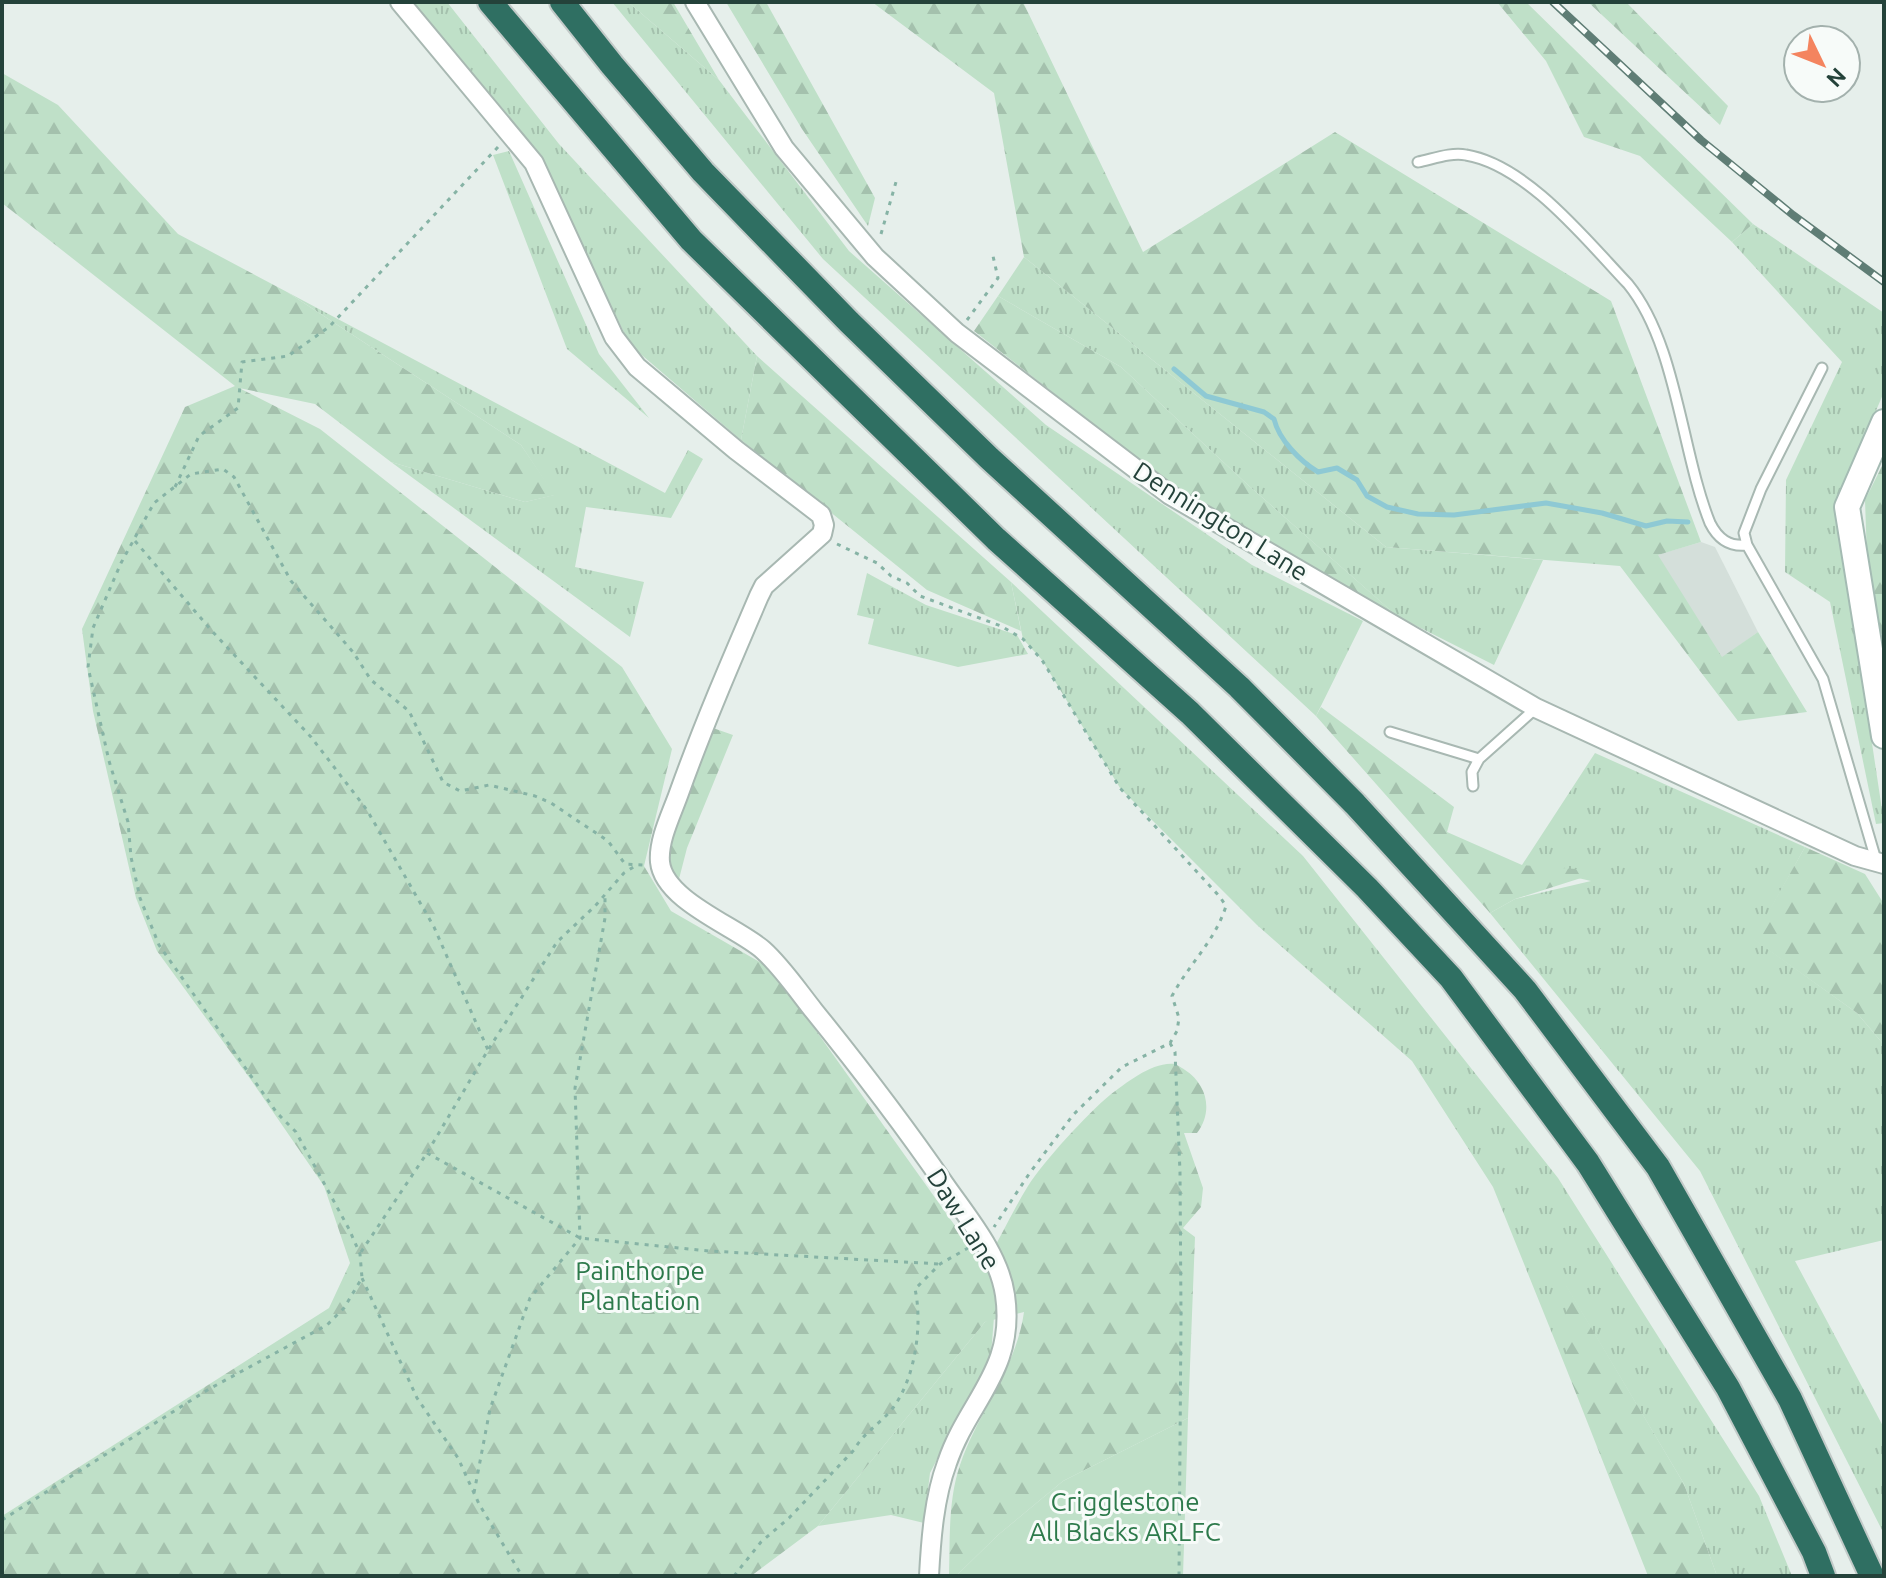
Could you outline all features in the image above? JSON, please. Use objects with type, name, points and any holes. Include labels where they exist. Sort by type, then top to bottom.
[{"type":"highway","points":[[490,2],[691,240],[996,539],[1201,724],[1367,888],[1451,978],[1588,1163],[1720,1375],[1814,1552],[1823,1576]]},
{"type":"highway","points":[[562,2],[703,172],[849,322],[989,458],[1239,687],[1355,804],[1525,990],[1658,1167],[1790,1399],[1872,1576]]},
{"type":"highway","points":[[572,2],[612,65]]},
{"type":"street","points":[[400,2],[534,163],[614,337],[637,367],[736,450],[821,515],[824,525],[822,534],[764,586],[759,596],[698,741],[668,822],[660,863]]},
{"type":"street","name":"Dennington Lane","points":[[695,2],[784,148],[875,257],[957,333],[1170,495],[1536,708],[1855,856],[1881,864]]},
{"type":"street","points":[[1884,422],[1847,507],[1884,736]]},
{"type":"street","name":"Daw Lane","points":[[660,863],[664,877],[679,894],[764,950],[877,1087],[984,1242],[1002,1283],[1008,1329],[995,1372],[956,1440],[946,1464],[936,1510],[929,1576]]},
{"type":"lane","points":[[1418,162],[1455,154],[1467,155],[1488,161],[1513,175],[1559,213],[1628,284],[1641,300],[1656,334],[1714,532],[1729,544],[1747,545]]},
{"type":"lane","points":[[1822,368],[1761,489],[1744,533],[1747,545],[1823,679],[1881,864]]},
{"type":"lane","points":[[1473,786],[1472,772],[1479,759],[1536,708]]},
{"type":"lane","points":[[1390,732],[1479,759]]},
{"type":"path","points":[[173,490],[199,436],[238,408],[242,362],[288,356],[329,327],[510,135]]},
{"type":"path","points":[[875,257],[896,182]]},
{"type":"path","points":[[957,333],[998,278],[993,256]]},
{"type":"path","points":[[522,1576],[474,1493],[458,1458],[417,1398],[362,1278],[360,1254],[296,1132],[277,1113],[185,985],[159,945],[145,913],[131,857],[128,822],[109,761],[88,667],[93,628],[154,503],[191,474],[223,469],[234,477],[291,581],[353,652],[371,680],[409,711],[443,782],[460,791],[489,785],[535,796],[551,803],[608,841],[625,864],[660,863]]},
{"type":"path","points":[[734,1576],[761,1542],[789,1518],[854,1450],[862,1436],[892,1410],[910,1378],[919,1324],[915,1289],[940,1264],[963,1249],[984,1242],[1073,1115],[1122,1067],[1170,1043],[1177,1031],[1179,1018],[1172,996],[1183,975],[1219,927],[1226,906],[1120,788],[1042,660],[1023,639],[1001,626],[920,596],[877,563],[828,541],[822,534]]},
{"type":"path","points":[[134,539],[211,630],[311,737],[367,810],[434,927],[488,1050]]},
{"type":"path","points":[[360,1254],[427,1153],[557,942],[624,873],[635,866]]},
{"type":"path","points":[[474,1493],[490,1409],[530,1298],[580,1238],[575,1088],[605,918],[605,895]]},
{"type":"path","points":[[1170,1043],[1175,1052],[1180,1172],[1179,1576]]},
{"type":"path","points":[[427,1153],[580,1238],[709,1251],[940,1264]]},
{"type":"path","points":[[2,1520],[129,1442],[150,1425],[327,1325],[344,1308],[362,1278]]},
{"type":"shaded area","points":[[1701,542],[1715,547],[1758,632],[1722,658],[1657,555]]},
{"type":"green space","points":[[410,2],[447,2],[559,144],[757,356],[741,440],[630,345],[540,158]]},
{"type":"green space","points":[[612,2],[628,2],[719,80],[849,251],[1046,425],[1252,565],[1363,621],[1316,716],[823,259]]},
{"type":"green space","points":[[628,2],[673,2],[719,80]]},
{"type":"green space","points":[[726,2],[766,2],[875,198],[868,226],[802,129]]},
{"type":"green space","points":[[872,2],[1023,2],[1143,252],[1335,132],[1611,301],[1701,542],[1658,555],[1722,657],[1758,632],[1807,712],[1738,721],[1620,566],[1386,547],[1024,257],[994,93]]},
{"type":"green space","points":[[1497,2],[1526,2],[1753,224],[1732,242],[1640,156],[1584,137],[1546,61]]},
{"type":"green space","points":[[1588,2],[1626,2],[1728,106],[1720,125]]},
{"type":"green space","name":"Painthorpe Plantation","points":[[2,73],[58,105],[178,234],[287,292],[521,445],[555,495],[525,502],[391,462],[315,404],[239,388],[320,429],[622,667],[672,749],[644,866],[671,911],[772,969],[983,1265],[1035,1176],[1066,1138],[1101,1103],[1132,1079],[1158,1066],[1175,1064],[1193,1076],[1203,1091],[1206,1108],[1197,1133],[1184,1133],[1203,1188],[1201,1207],[1183,1228],[1195,1237],[1188,1418],[1063,1481],[998,1535],[956,1576],[949,1576],[950,1520],[956,1478],[1013,1352],[1024,1312],[985,1322],[818,1526],[751,1576],[2,1576],[2,1516],[329,1308],[350,1263],[324,1186],[157,951],[136,898],[93,711],[82,629],[185,407],[235,386],[2,203]]},
{"type":"green space","points":[[509,151],[599,354],[649,418],[567,349],[493,155]]},
{"type":"green space","points":[[1753,224],[1884,313],[1884,392],[1836,504],[1884,823],[1876,824],[1830,602],[1785,572],[1786,480],[1842,362],[1732,242]]},
{"type":"green space","points":[[1024,257],[1386,547],[1543,560],[1494,665],[1397,616],[1248,485],[1121,367],[998,296]]},
{"type":"green space","points":[[287,292],[665,493],[688,450],[703,459],[671,518],[586,507],[575,567],[644,582],[630,637],[391,462],[525,502],[554,495],[521,445]]},
{"type":"green space","points":[[998,296],[1121,367],[1248,485],[1396,615],[1174,487],[974,331]]},
{"type":"green space","points":[[757,356],[1011,582],[1021,631],[927,590],[741,440]]},
{"type":"green space","points":[[1884,462],[1884,649],[1867,558],[1865,500]]},
{"type":"green space","points":[[867,573],[926,605],[1017,635],[1028,654],[958,667],[868,644],[874,619],[857,615]]},
{"type":"green space","points":[[1011,582],[1303,856],[1558,1178],[1759,1496],[1792,1576],[1717,1576],[1684,1484],[1566,1286],[1566,1368],[1493,1187],[1412,1061],[1257,925],[1120,788],[1042,660],[1023,639]]},
{"type":"green space","points":[[1321,707],[1454,807],[1447,832],[1522,865],[1603,871],[1515,899],[1490,913],[1316,716]]},
{"type":"green space","points":[[713,728],[733,735],[687,848],[679,879],[668,865],[670,846]]},
{"type":"green space","points":[[1595,753],[1805,847],[1754,939],[1857,1013],[1884,1045],[1884,1240],[1795,1261],[1884,1428],[1884,1534],[1700,1171],[1490,913],[1515,899],[1591,881],[1522,865]]},
{"type":"green space","points":[[1805,847],[1865,874],[1884,904],[1884,1045],[1857,1013],[1753,939]]},
{"type":"green space","points":[[1566,1285],[1684,1484],[1717,1576],[1648,1576],[1566,1368]]},
{"type":"green space","points":[[994,1317],[991,1355],[930,1473],[924,1523],[891,1515],[818,1526],[985,1322]]},
{"type":"green space","name":"Crigglestone All Blacks ARLFC","points":[[1188,1418],[1183,1576],[956,1576],[998,1535],[1063,1481]]},
{"type":"waterway","points":[[1174,369],[1206,396],[1264,412],[1274,419],[1280,435],[1291,449],[1311,467],[1318,472],[1337,468],[1357,480],[1367,496],[1387,507],[1418,514],[1454,515],[1546,503],[1602,513],[1646,526],[1667,521],[1688,522]]},
{"type":"railway","points":[[1553,2],[1701,140],[1793,215],[1884,282]]}]
